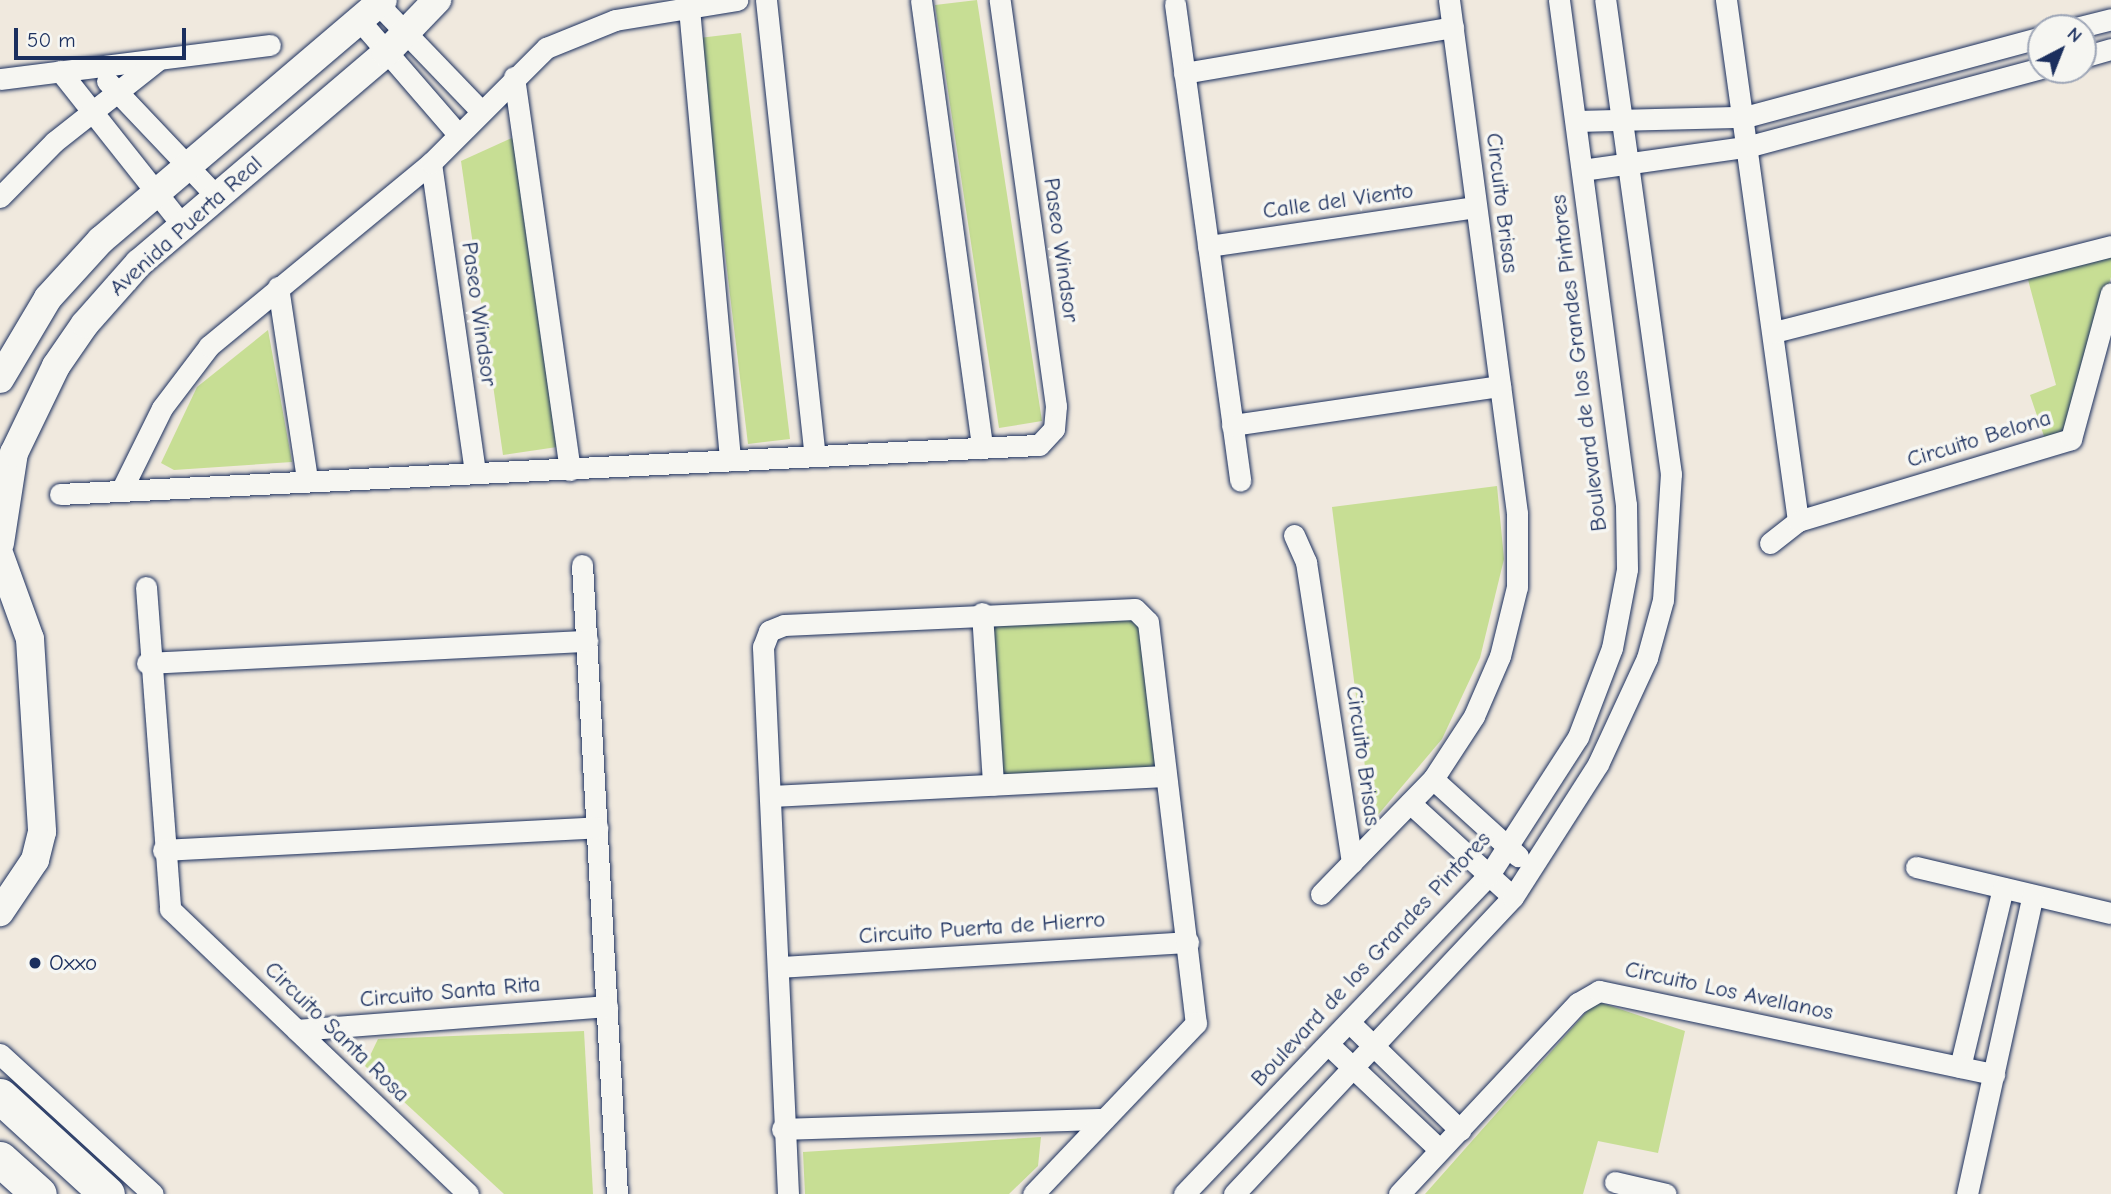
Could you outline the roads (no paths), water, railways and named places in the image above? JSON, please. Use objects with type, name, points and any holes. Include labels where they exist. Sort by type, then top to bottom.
[{"type":"main road","points":[[0,1096],[107,1194]]},
{"type":"main road","points":[[0,1158],[39,1194]]},
{"type":"street","name":"Avenida Puerta Real","points":[[0,543],[2,495],[14,453],[56,366],[112,291],[182,225],[386,53],[437,0]]},
{"type":"street","points":[[121,491],[184,377],[236,319],[431,163],[457,133],[546,48],[581,29],[737,0]]},
{"type":"street","points":[[766,0],[815,456]]},
{"type":"street","points":[[921,0],[982,449]]},
{"type":"street","name":"Paseo Windsor","points":[[60,494],[307,479],[570,470],[1040,445],[1054,429],[1056,406],[1000,0]]},
{"type":"street","name":"Circuito Brisas","points":[[1321,894],[1433,779],[1474,716],[1500,656],[1517,587],[1517,513],[1448,0]]},
{"type":"street","name":"Boulevard de los Grandes Pintores","points":[[1184,1194],[1352,1025],[1489,875],[1551,787],[1598,691],[1626,569],[1626,505],[1559,0]]},
{"type":"street","points":[[1234,1194],[1375,1048],[1513,897],[1533,870],[1630,699],[1663,600],[1671,474],[1605,0]]},
{"type":"street","points":[[1726,0],[1750,146],[1798,521]]},
{"type":"street","points":[[1175,4],[1240,481]]},
{"type":"street","points":[[689,8],[730,460]]},
{"type":"street","name":"Avenida Puerta Real","points":[[0,379],[48,298],[155,191],[374,9]]},
{"type":"street","points":[[374,9],[405,33],[481,110]]},
{"type":"street","points":[[374,9],[386,53],[457,133]]},
{"type":"street","points":[[1184,73],[1453,27]]},
{"type":"street","points":[[1576,121],[1745,117],[2027,41]]},
{"type":"street","points":[[0,79],[270,46]]},
{"type":"street","points":[[0,197],[92,110],[159,59]]},
{"type":"street","points":[[93,67],[216,196]]},
{"type":"street","points":[[61,71],[182,225]]},
{"type":"street","points":[[1582,170],[1750,146],[2027,72]]},
{"type":"street","points":[[514,77],[570,470]]},
{"type":"street","name":"Paseo Windsor","points":[[431,163],[475,472]]},
{"type":"street","name":"Calle del Viento","points":[[1208,246],[1475,207]]},
{"type":"street","points":[[1774,332],[2111,246]]},
{"type":"street","points":[[278,288],[307,479]]},
{"type":"street","name":"Circuito Belona","points":[[1770,543],[1798,521],[2071,439],[2111,293]]},
{"type":"street","points":[[1232,425],[1500,386]]},
{"type":"street","name":"Circuito Brisas","points":[[1294,535],[1306,562],[1352,862]]},
{"type":"street","points":[[0,556],[11,617],[30,639],[42,832],[35,860],[0,912]]},
{"type":"street","points":[[582,565],[617,1194]]},
{"type":"street","points":[[146,587],[147,663],[163,850],[597,827]]},
{"type":"street","points":[[788,1194],[782,1129],[780,967],[763,648],[769,631],[982,613],[1143,612],[1188,942],[1196,1023],[1033,1194]]},
{"type":"street","points":[[982,613],[993,785]]},
{"type":"street","points":[[147,663],[587,641]]},
{"type":"street","points":[[772,796],[1164,776]]},
{"type":"street","points":[[1433,779],[1533,870]]},
{"type":"street","name":"Circuito Brisas","points":[[1410,803],[1513,897]]},
{"type":"street","name":"Circuito Santa Rosa","points":[[163,850],[170,909],[468,1194]]},
{"type":"street","points":[[1916,867],[2111,913]]},
{"type":"street","points":[[1960,1066],[2003,888]]},
{"type":"street","points":[[1967,1194],[2033,895]]},
{"type":"street","name":"Circuito Puerta de Hierro","points":[[780,967],[1188,942]]},
{"type":"street","name":"Circuito Los Avellanos","points":[[1399,1194],[1578,1003],[1599,991],[1994,1074]]},
{"type":"street","name":"Circuito Santa Rita","points":[[297,1030],[607,1006]]},
{"type":"street","points":[[1352,1025],[1460,1129]]},
{"type":"street","points":[[1330,1046],[1440,1150]]},
{"type":"street","points":[[0,1054],[153,1194]]},
{"type":"street","points":[[782,1129],[1104,1118]]},
{"type":"street","points":[[1615,1182],[1666,1194]]},
{"type":"place","name":"Oxxo","points":[[35,963]]}]
